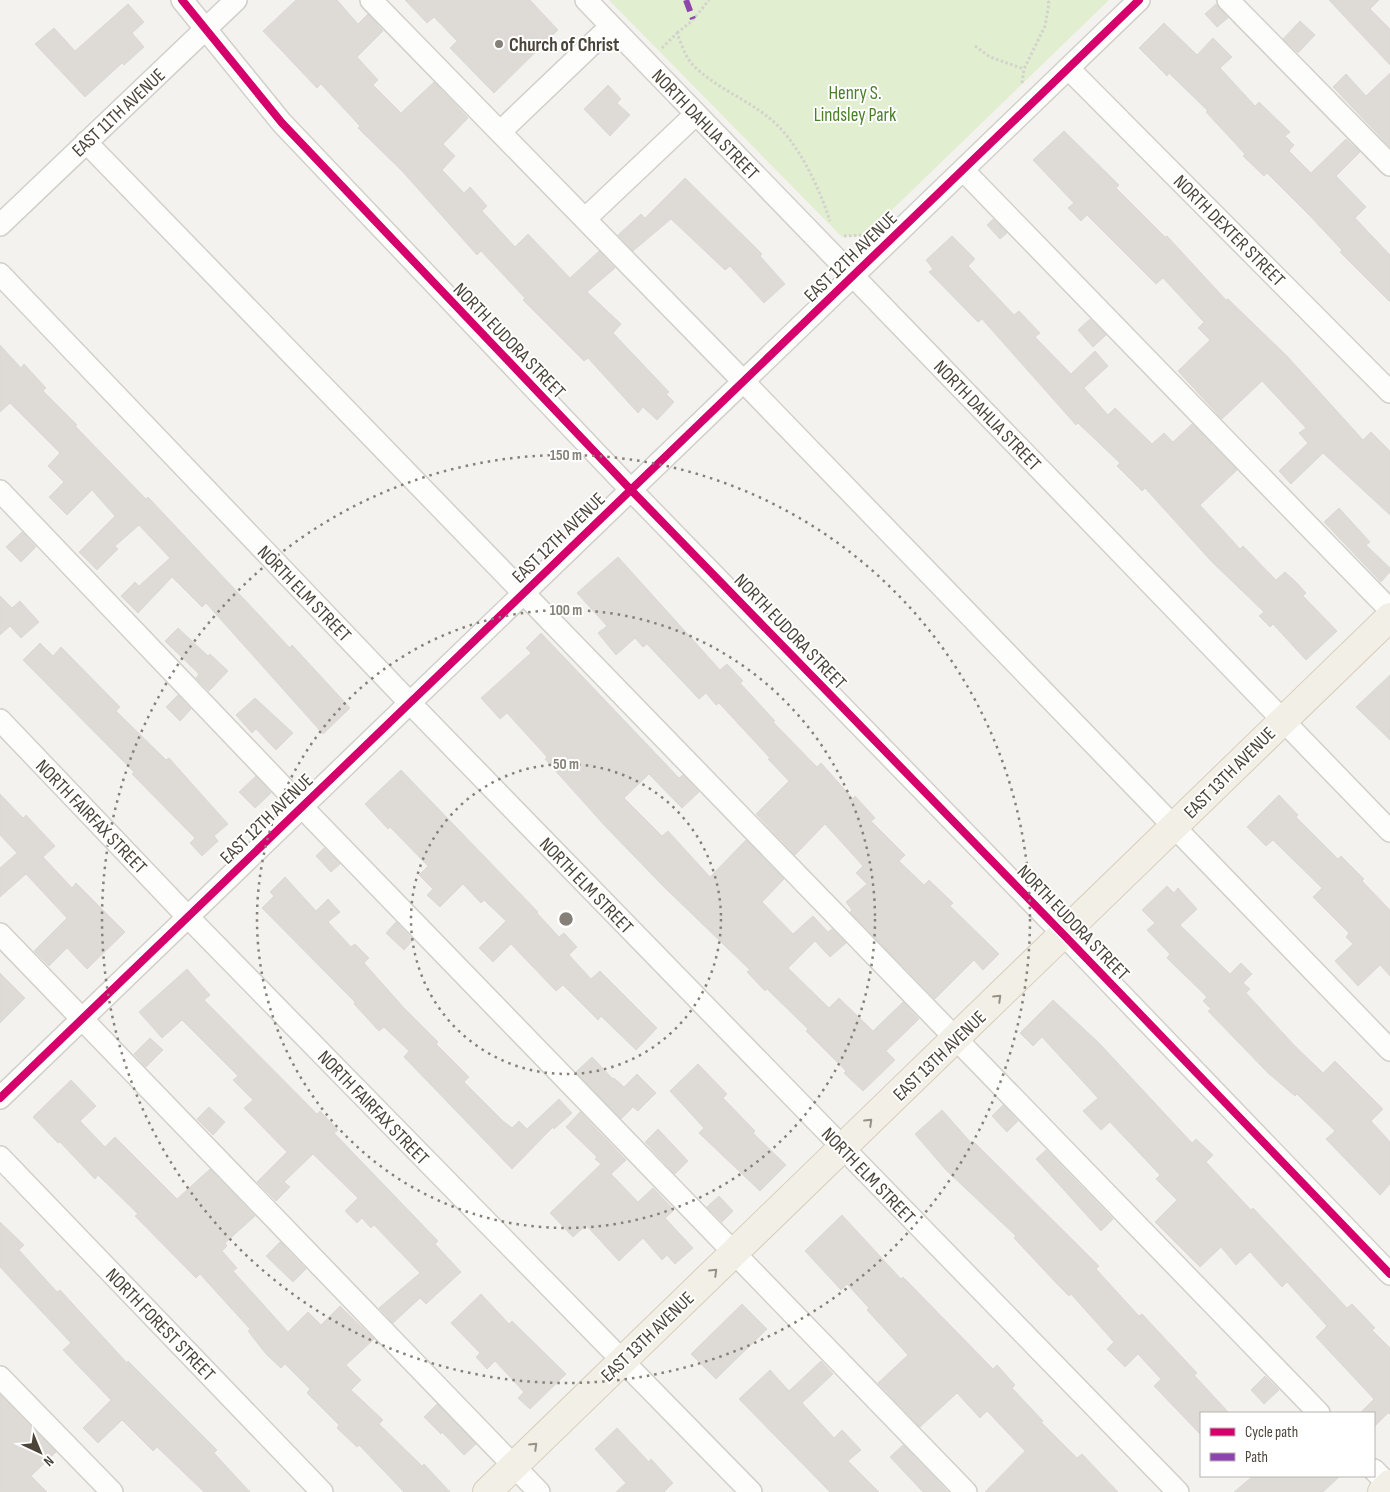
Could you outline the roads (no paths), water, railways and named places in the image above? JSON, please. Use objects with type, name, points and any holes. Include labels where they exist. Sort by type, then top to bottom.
[{"type":"main road","name":"EAST 13TH AVENUE","points":[[487,1492],[1064,935],[1390,617]]},
{"type":"street","name":"NORTH EUDORA STREET","points":[[182,0],[282,123],[631,490],[1064,935],[1390,1274]]},
{"type":"street","name":"EAST 11TH AVENUE","points":[[0,225],[236,0]]},
{"type":"street","points":[[371,0],[1175,826],[1390,1050]]},
{"type":"street","name":"NORTH DAHLIA STREET","points":[[586,0],[1390,831]]},
{"type":"street","name":"EAST 12TH AVENUE","points":[[0,1098],[1139,0]]},
{"type":"street","points":[[1228,0],[1390,165]]},
{"type":"street","points":[[500,132],[611,26]]},
{"type":"street","name":"NORTH DEXTER STREET","points":[[1069,69],[1390,392]]},
{"type":"street","points":[[585,219],[696,114]]},
{"type":"street","points":[[86,142],[954,1040],[1318,1412]]},
{"type":"street","points":[[963,170],[1390,610]]},
{"type":"street","name":"NORTH ELM STREET","points":[[0,274],[410,702],[1178,1492]]},
{"type":"street","points":[[0,492],[301,806],[735,1251],[966,1492]]},
{"type":"street","name":"NORTH FAIRFAX STREET","points":[[0,720],[187,916],[751,1492]]},
{"type":"street","points":[[0,934],[539,1492]]},
{"type":"street","name":"NORTH FOREST STREET","points":[[0,1157],[322,1492]]},
{"type":"street","points":[[0,1377],[112,1492]]},
{"type":"place","name":"Church of Christ","points":[[499,44]]},
{"type":"park label","name":"Henry S. Lindsley Park","points":[[855,103]]}]
